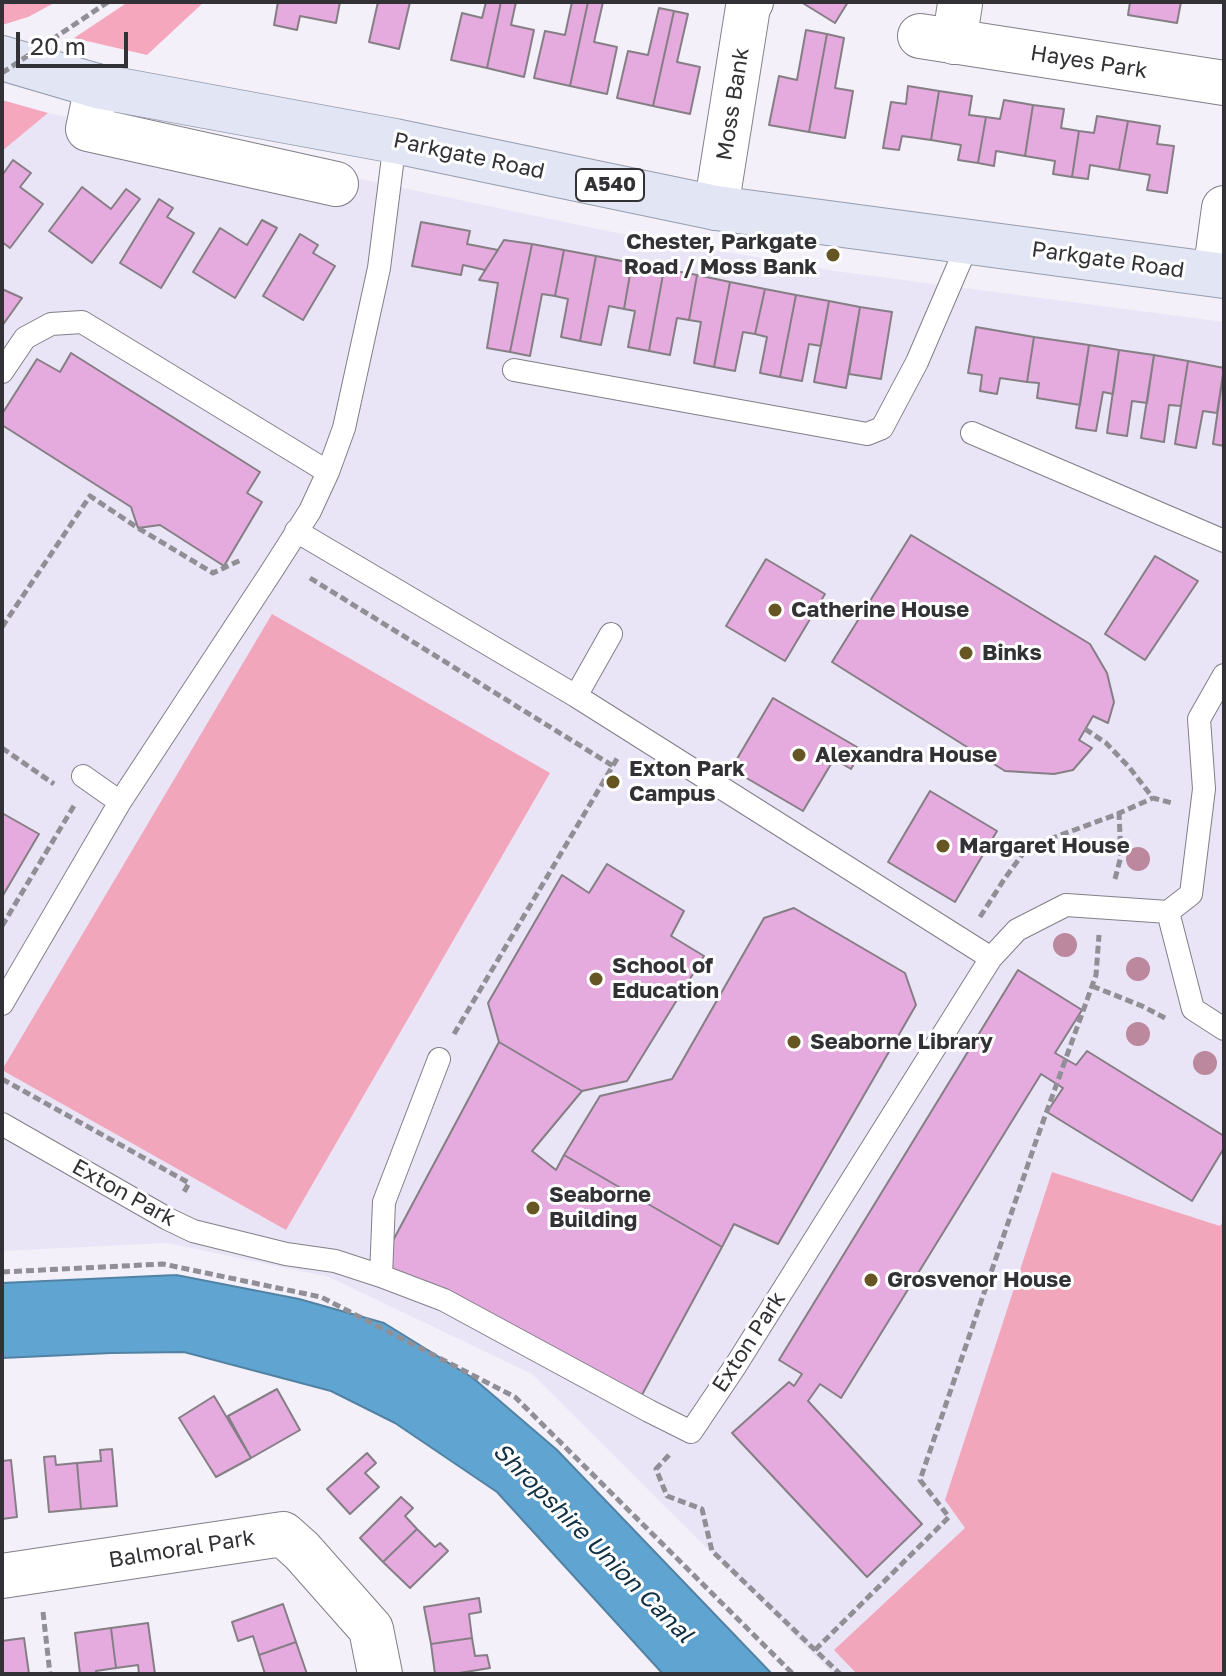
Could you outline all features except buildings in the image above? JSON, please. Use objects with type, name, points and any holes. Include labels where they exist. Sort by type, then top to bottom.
[{"type":"main road","name":"Parkgate Road","points":[[2,58],[97,86],[395,141],[716,208],[1220,275]]},
{"type":"street","name":"Moss Bank","points":[[716,208],[751,2]]},
{"type":"street","name":"Hayes Park","points":[[945,27],[1224,83]]},
{"type":"street","points":[[97,86],[88,129],[336,184]]},
{"type":"street","points":[[1220,275],[1224,208]]},
{"type":"street","name":"Balmoral Park","points":[[20,1574],[283,1534],[371,1629],[380,1674]]},
{"type":"lane","points":[[2,1004],[120,802],[310,511],[328,472],[344,428],[379,268],[395,141]]},
{"type":"lane","points":[[514,370],[867,434],[882,428],[917,362],[969,241]]},
{"type":"lane","points":[[2,372],[25,338],[51,324],[82,322],[328,472]]},
{"type":"lane","points":[[972,433],[1224,541]]},
{"type":"lane","points":[[296,531],[633,731],[991,958]]},
{"type":"lane","points":[[576,696],[611,634]]},
{"type":"lane","points":[[1224,675],[1199,719],[1210,795],[1191,894],[1168,912],[1193,1009],[1224,1029]]},
{"type":"lane","points":[[83,776],[120,802]]},
{"type":"lane","name":"Exton Park","points":[[6,1133],[193,1231],[286,1254],[335,1261],[444,1300],[691,1432],[991,958],[1017,930],[1066,905],[1168,912]]},
{"type":"lane","points":[[381,1276],[384,1202],[439,1059]]},
{"type":"path","points":[[2,73],[108,2]]},
{"type":"path","points":[[2,627],[90,496],[213,573],[247,557],[271,572]]},
{"type":"path","points":[[310,578],[613,766]]},
{"type":"path","points":[[1085,729],[1106,743],[1153,798]]},
{"type":"path","points":[[439,1059],[633,731]]},
{"type":"path","points":[[2,748],[65,791]]},
{"type":"path","points":[[964,942],[1028,847],[1153,798],[1210,795]]},
{"type":"path","points":[[2,926],[78,799]]},
{"type":"path","points":[[815,1650],[949,1517],[920,1480],[1096,975]]},
{"type":"path","points":[[1092,986],[1166,1018]]},
{"type":"path","points":[[2,1272],[163,1264],[321,1297],[515,1397],[793,1674]]},
{"type":"path","points":[[691,1432],[656,1469],[667,1496],[702,1509],[712,1551],[840,1674]]},
{"type":"path","points":[[20,1574],[50,1674]]},
{"type":"shaded area","points":[[2,2],[56,2],[28,17],[2,25]]},
{"type":"shaded area","points":[[128,2],[204,2],[147,55],[74,38]]},
{"type":"shaded area","points":[[2,100],[48,113],[2,151]]},
{"type":"shaded area","name":"Exton Park Campus","points":[[48,113],[607,231],[835,271],[1224,322],[1224,1674],[833,1674],[532,1374],[329,1277],[167,1243],[2,1251],[2,150]]},
{"type":"shaded area","points":[[272,614],[550,773],[286,1230],[2,1070]]},
{"type":"shaded area","points":[[1052,1172],[1220,1226],[1224,1220],[1224,1674],[857,1674],[834,1650],[965,1528],[945,1500]]},
{"type":"water","name":"Shropshire Union Canal","points":[[176,1275],[299,1299],[384,1323],[473,1378],[557,1450],[772,1674],[663,1674],[497,1492],[395,1423],[331,1391],[184,1352],[2,1358],[2,1283]]},
{"type":"place","name":"Chester, Parkgate Road / Moss Bank","points":[[833,255]]},
{"type":"place","name":"Catherine House","points":[[775,610]]},
{"type":"place","name":"Binks","points":[[966,653]]},
{"type":"place","name":"Alexandra House","points":[[799,755]]},
{"type":"place","name":"Exton Park Campus","points":[[613,782]]},
{"type":"place","name":"Margaret House","points":[[943,846]]},
{"type":"place","name":"School of Education","points":[[596,979]]},
{"type":"place","name":"Seaborne Library","points":[[794,1042]]},
{"type":"place","name":"Seaborne Building","points":[[533,1208]]},
{"type":"place","name":"Grosvenor House","points":[[871,1280]]}]
